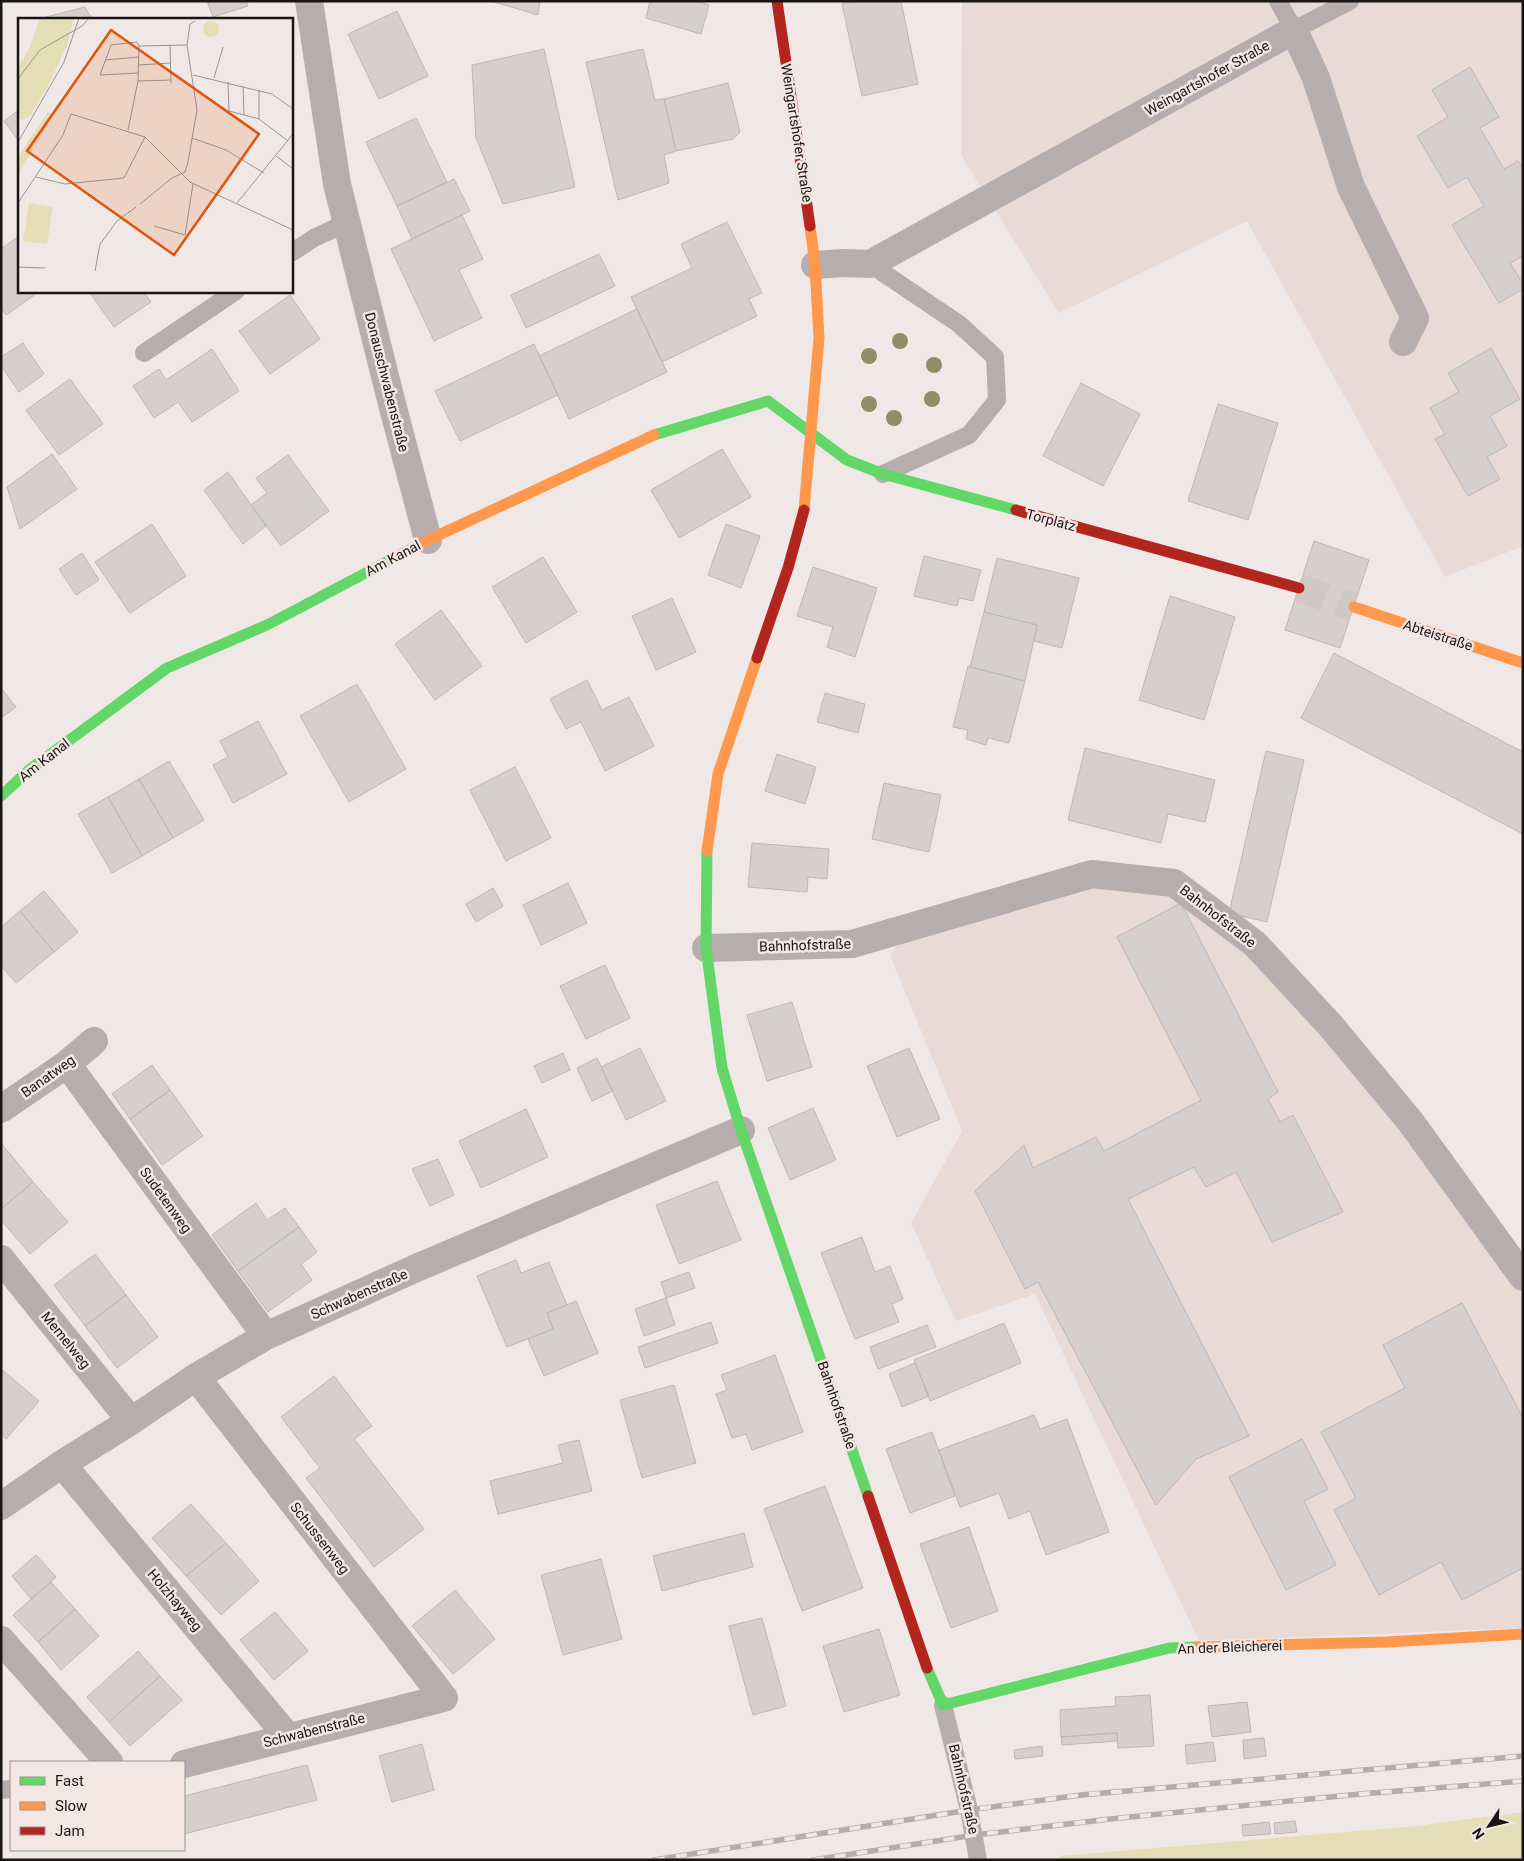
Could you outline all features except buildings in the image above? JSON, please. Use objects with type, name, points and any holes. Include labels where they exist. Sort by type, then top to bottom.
[{"type":"street","name":"Donauschwabenstraße","points":[[310,1],[337,184],[428,540]]},
{"type":"street","name":"Weingartshofer Straße","points":[[777,1],[805,182],[815,265],[820,338],[811,433]]},
{"type":"street","name":"Weingartshofer Straße","points":[[870,264],[1294,30]]},
{"type":"street","points":[[1294,30],[1316,78],[1351,188],[1415,318],[1402,342]]},
{"type":"street","points":[[815,265],[870,264]]},
{"type":"street","name":"Am Kanal","points":[[1,796],[29,770],[167,668],[267,625],[428,540],[660,432],[768,401],[811,433]]},
{"type":"street","name":"Torplatz","points":[[811,433],[847,460],[884,474],[1299,588]]},
{"type":"street","name":"Bahnhofstraße","points":[[811,433],[804,507],[788,568],[718,774],[706,860],[706,948],[722,1068],[741,1130],[928,1668],[943,1705]]},
{"type":"street","name":"Abteistraße","points":[[1354,608],[1523,662]]},
{"type":"street","name":"Bahnhofstraße","points":[[706,948],[852,944],[1092,874],[1174,882],[1255,944],[1330,1026],[1410,1121],[1523,1276]]},
{"type":"street","name":"Banatweg","points":[[1,1109],[67,1064],[94,1041]]},
{"type":"street","name":"Sudetenweg","points":[[67,1064],[266,1336]]},
{"type":"street","name":"Schwabenstraße","points":[[1,1506],[196,1377],[266,1336],[414,1269],[741,1130]]},
{"type":"street","name":"Memelweg","points":[[1,1258],[131,1421]]},
{"type":"street","name":"Schussenweg","points":[[196,1377],[444,1698]]},
{"type":"street","name":"Holzhayweg","points":[[62,1464],[287,1736]]},
{"type":"street","name":"An der Bleicherei","points":[[943,1705],[1169,1648],[1387,1642],[1523,1634]]},
{"type":"street","points":[[1,1640],[108,1761]]},
{"type":"street","name":"Schwabenstraße","points":[[185,1764],[287,1736],[444,1698]]},
{"type":"lane","points":[[1278,1],[1294,30],[1350,1]]},
{"type":"lane","points":[[292,252],[314,238],[346,223]]},
{"type":"lane","points":[[870,264],[959,324],[995,357],[997,400],[969,435],[884,474]]},
{"type":"lane","points":[[144,353],[235,292]]},
{"type":"lane","name":"Bahnhofstraße","points":[[943,1705],[970,1810],[978,1860]]},
{"type":"shaded area","points":[[962,1],[1523,1],[1523,546],[1445,577],[1247,221],[1059,313],[961,155]]},
{"type":"shaded area","points":[[1090,883],[1171,888],[1251,949],[1404,1125],[1523,1297],[1523,1628],[1199,1641],[1035,1294],[956,1321],[911,1223],[962,1131],[890,955],[903,937]]},
{"type":"shaded area","points":[[1523,1812],[1523,1860],[1060,1860],[1059,1856],[1417,1826]]},
{"type":"tunnel","points":[[1299,588],[1354,607]]},
{"type":"railway","points":[[654,1860],[969,1810],[1081,1795],[1523,1756]]},
{"type":"railway","points":[[813,1860],[975,1835],[1110,1819],[1360,1794],[1523,1781]]},
{"type":"traffic: fast","points":[[654,435],[768,401],[847,460],[883,474],[1016,510]]},
{"type":"traffic: fast","points":[[1,796],[29,770],[167,668],[267,625],[394,558]]},
{"type":"traffic: fast","points":[[707,851],[706,948],[722,1068],[741,1130],[868,1496]]},
{"type":"traffic: fast","points":[[927,1668],[943,1705],[1169,1648],[1198,1647]]},
{"type":"traffic: slow","points":[[804,510],[819,338],[815,265],[810,226]]},
{"type":"traffic: slow","points":[[394,558],[428,540],[654,435]]},
{"type":"traffic: slow","points":[[1354,607],[1523,663]]},
{"type":"traffic: slow","points":[[707,851],[718,774],[757,658]]},
{"type":"traffic: slow","points":[[1198,1647],[1387,1642],[1523,1634]]},
{"type":"traffic: jam","points":[[777,1],[810,226]]},
{"type":"traffic: jam","points":[[757,658],[788,568],[804,510]]},
{"type":"traffic: jam","points":[[1016,510],[1299,588]]},
{"type":"traffic: jam","points":[[868,1496],[927,1668]]}]
